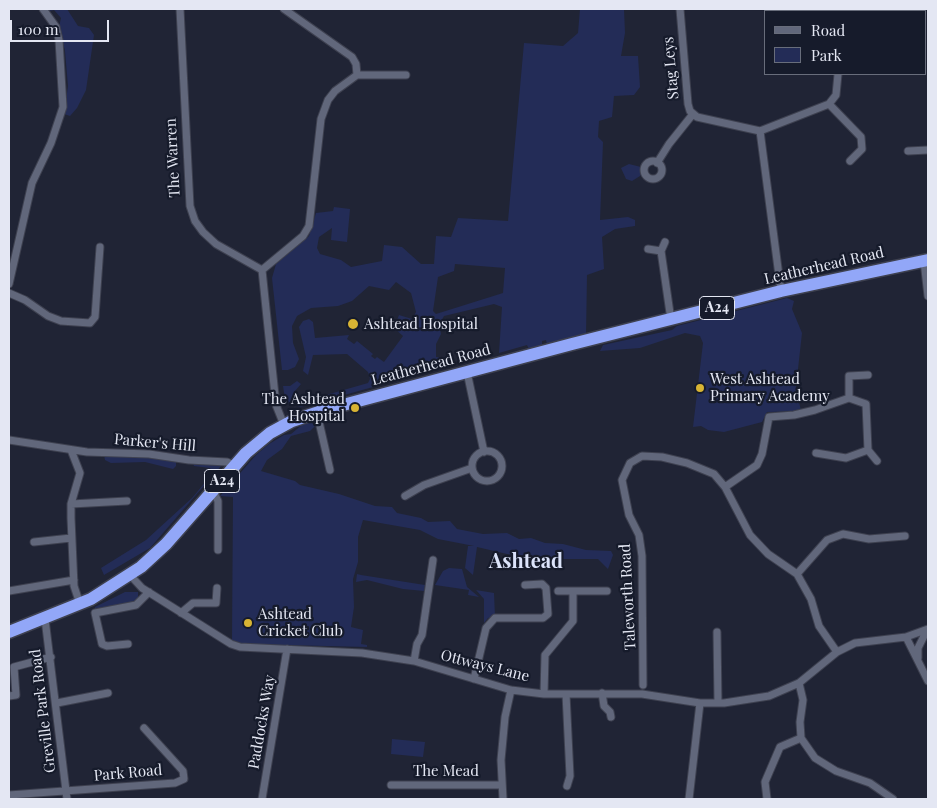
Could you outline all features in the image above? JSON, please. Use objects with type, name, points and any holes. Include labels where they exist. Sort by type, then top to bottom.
[{"type":"highway","name":"Leatherhead Road","points":[[9,632],[80,604],[130,575],[166,544],[254,446],[284,425],[317,412],[572,344],[781,291],[926,260]]},
{"type":"street","points":[[9,284],[32,184],[51,144],[63,106],[59,40],[56,27],[43,9]]},
{"type":"street","name":"The Warren","points":[[180,9],[190,206],[195,221],[203,232],[216,244],[262,270]]},
{"type":"street","points":[[284,9],[352,57],[356,64],[356,76]]},
{"type":"street","name":"Stag Leys","points":[[680,9],[688,104],[693,114],[702,119],[760,130]]},
{"type":"street","points":[[284,425],[276,405],[262,270],[298,241],[309,226],[324,109],[335,91],[356,76],[406,75]]},
{"type":"street","points":[[781,291],[760,130],[829,104],[836,95],[838,75]]},
{"type":"street","points":[[829,104],[861,137],[862,149],[850,161]]},
{"type":"street","points":[[657,163],[669,144],[693,114]]},
{"type":"street","points":[[908,151],[928,150]]},
{"type":"street","points":[[665,242],[661,251],[671,320]]},
{"type":"street","points":[[9,293],[55,318],[90,323],[95,317],[100,247]]},
{"type":"street","points":[[648,249],[661,251]]},
{"type":"street","points":[[926,260],[928,296]]},
{"type":"street","points":[[467,372],[484,452]]},
{"type":"street","points":[[849,398],[850,376],[868,375]]},
{"type":"street","points":[[725,487],[757,465],[762,454],[768,417],[794,415],[849,398],[866,404],[868,450],[877,461]]},
{"type":"street","points":[[317,412],[330,470]]},
{"type":"street","name":"Parker's Hill","points":[[9,440],[71,450],[149,454],[188,460],[227,462],[235,466]]},
{"type":"street","points":[[71,450],[80,473],[71,504],[74,580],[80,604]]},
{"type":"street","points":[[816,454],[846,458],[868,450]]},
{"type":"street","points":[[484,452],[492,452],[502,464],[501,472],[496,478],[489,481],[481,480],[475,475],[472,468],[473,461],[477,455],[484,452]]},
{"type":"street","name":"Taleworth Road","points":[[643,685],[642,556],[639,535],[629,516],[622,480],[630,463],[642,456],[662,457],[687,462],[714,474],[725,487],[750,535],[768,554],[797,574],[811,599],[819,626],[837,652]]},
{"type":"street","points":[[405,496],[424,485],[472,468]]},
{"type":"street","points":[[213,491],[218,501],[218,550]]},
{"type":"street","points":[[71,504],[127,500]]},
{"type":"street","points":[[797,574],[827,540],[843,534],[869,539],[905,536]]},
{"type":"street","points":[[34,542],[72,538]]},
{"type":"street","points":[[414,662],[417,644],[422,635],[433,560]]},
{"type":"street","name":"Ottways Lane","points":[[130,575],[142,588],[231,644],[240,647],[362,653],[414,662],[511,690],[544,694],[602,693],[654,695],[700,703],[718,703],[769,696],[799,683],[837,652],[855,643],[906,637],[928,630]]},
{"type":"street","points":[[9,591],[74,580]]},
{"type":"street","points":[[474,679],[486,628],[495,618],[537,618],[545,617],[548,614],[548,592],[542,584],[525,585]]},
{"type":"street","points":[[181,613],[193,603],[216,603],[217,588]]},
{"type":"street","points":[[558,591],[607,591]]},
{"type":"street","points":[[544,694],[545,655],[573,621],[573,591]]},
{"type":"street","points":[[128,644],[107,646],[102,644],[95,613],[136,605],[149,592]]},
{"type":"street","name":"Greville Park Road","points":[[45,619],[67,795]]},
{"type":"street","points":[[917,661],[918,648],[928,630]]},
{"type":"street","points":[[717,632],[718,703]]},
{"type":"street","points":[[906,637],[928,681]]},
{"type":"street","name":"Paddocks Way","points":[[262,799],[287,649]]},
{"type":"street","points":[[9,696],[16,695],[14,667],[50,657]]},
{"type":"street","points":[[799,683],[803,700],[800,722],[801,738],[815,758],[836,771],[870,783],[893,799]]},
{"type":"street","points":[[504,799],[501,785],[504,726],[511,690]]},
{"type":"street","points":[[57,703],[108,693]]},
{"type":"street","points":[[602,693],[604,706],[610,712],[611,718]]},
{"type":"street","points":[[566,694],[570,776],[567,786]]},
{"type":"street","points":[[689,799],[700,703]]},
{"type":"street","name":"Park Road","points":[[9,796],[67,795],[175,783],[184,779],[183,771],[144,728]]},
{"type":"street","points":[[767,799],[765,782],[780,746],[801,738]]},
{"type":"street","name":"The Mead","points":[[392,785],[501,785]]},
{"type":"green space","points":[[47,9],[67,9],[78,26],[89,28],[94,35],[86,90],[77,108],[70,116],[64,114],[68,86],[65,51],[59,27],[61,18],[54,10],[49,11]]},
{"type":"green space","points":[[580,9],[624,9],[625,33],[621,56],[638,56],[640,87],[634,95],[614,96],[612,117],[599,121],[598,137],[603,142],[600,220],[628,217],[635,220],[635,226],[615,229],[602,237],[604,269],[587,275],[586,336],[547,345],[546,340],[542,341],[542,348],[530,351],[527,345],[499,353],[502,307],[494,304],[444,316],[439,325],[441,334],[436,344],[436,357],[444,358],[445,367],[301,407],[289,404],[285,399],[283,386],[290,386],[297,381],[301,384],[295,391],[300,399],[305,401],[368,383],[370,379],[368,372],[347,354],[313,355],[308,375],[303,371],[306,357],[299,327],[303,321],[309,319],[313,322],[315,338],[349,335],[347,339],[354,344],[357,341],[373,354],[371,356],[375,359],[377,357],[384,362],[403,336],[394,328],[399,315],[412,319],[416,312],[411,293],[396,282],[389,290],[369,286],[352,301],[338,306],[311,308],[297,316],[292,326],[293,343],[299,359],[295,367],[282,370],[272,278],[276,264],[309,236],[316,213],[333,211],[334,207],[350,209],[347,242],[331,240],[332,228],[319,237],[317,248],[320,254],[341,260],[351,267],[382,261],[384,245],[402,247],[421,264],[434,264],[436,236],[451,237],[458,218],[508,221],[524,43],[563,46],[578,33]],"holes":[[[455,264],[505,268],[503,293],[436,314],[433,311],[438,277],[454,271]]]},
{"type":"green space","points":[[629,164],[641,167],[642,171],[640,176],[632,181],[626,179],[621,168]]},
{"type":"green space","points":[[787,298],[794,301],[792,309],[802,333],[796,387],[801,411],[767,412],[762,422],[724,432],[708,430],[701,426],[693,427],[703,343],[700,336],[685,333],[640,348],[600,351],[603,345],[672,330],[677,326]]},
{"type":"green space","points":[[311,422],[315,426],[310,431],[291,436],[282,449],[267,460],[261,471],[295,481],[300,485],[339,494],[375,506],[392,507],[397,513],[421,518],[428,522],[450,521],[457,529],[483,534],[507,533],[519,539],[531,538],[545,543],[563,544],[586,550],[611,551],[613,555],[608,569],[598,559],[546,559],[507,554],[477,547],[473,575],[465,568],[468,546],[474,546],[438,539],[420,530],[363,520],[358,537],[358,562],[353,579],[354,607],[351,627],[363,630],[361,644],[367,645],[367,647],[244,644],[232,640],[233,497],[220,496],[256,455],[269,444],[284,435],[291,434],[302,425]]},
{"type":"green space","points":[[104,455],[142,456],[176,461],[176,466],[173,469],[145,462],[111,463],[105,460]]},
{"type":"green space","points":[[193,463],[220,464],[221,466],[150,548],[104,575],[101,568],[146,540],[192,498],[213,473],[210,468],[194,466]]},
{"type":"green space","points":[[449,568],[462,569],[467,587],[479,597],[468,595],[469,590],[435,585],[443,571]]},
{"type":"green space","points":[[357,574],[425,585],[424,591],[403,589],[367,580],[356,582]]},
{"type":"green space","points":[[476,590],[494,593],[495,617],[488,618],[484,623],[484,599]]},
{"type":"green space","points":[[125,592],[138,592],[138,599],[135,603],[95,610],[95,607]]},
{"type":"green space","points":[[392,739],[425,742],[423,757],[391,754]]},
{"type":"place","name":"Ashtead Hospital","points":[[353,324]]},
{"type":"place","name":"West Ashtead Primary Academy","points":[[700,388]]},
{"type":"place","name":"The Ashtead Hospital","points":[[355,408]]},
{"type":"place","name":"Ashtead Cricket Club","points":[[248,623]]},
{"type":"district","name":"Ashtead","points":[[526,562]]}]
